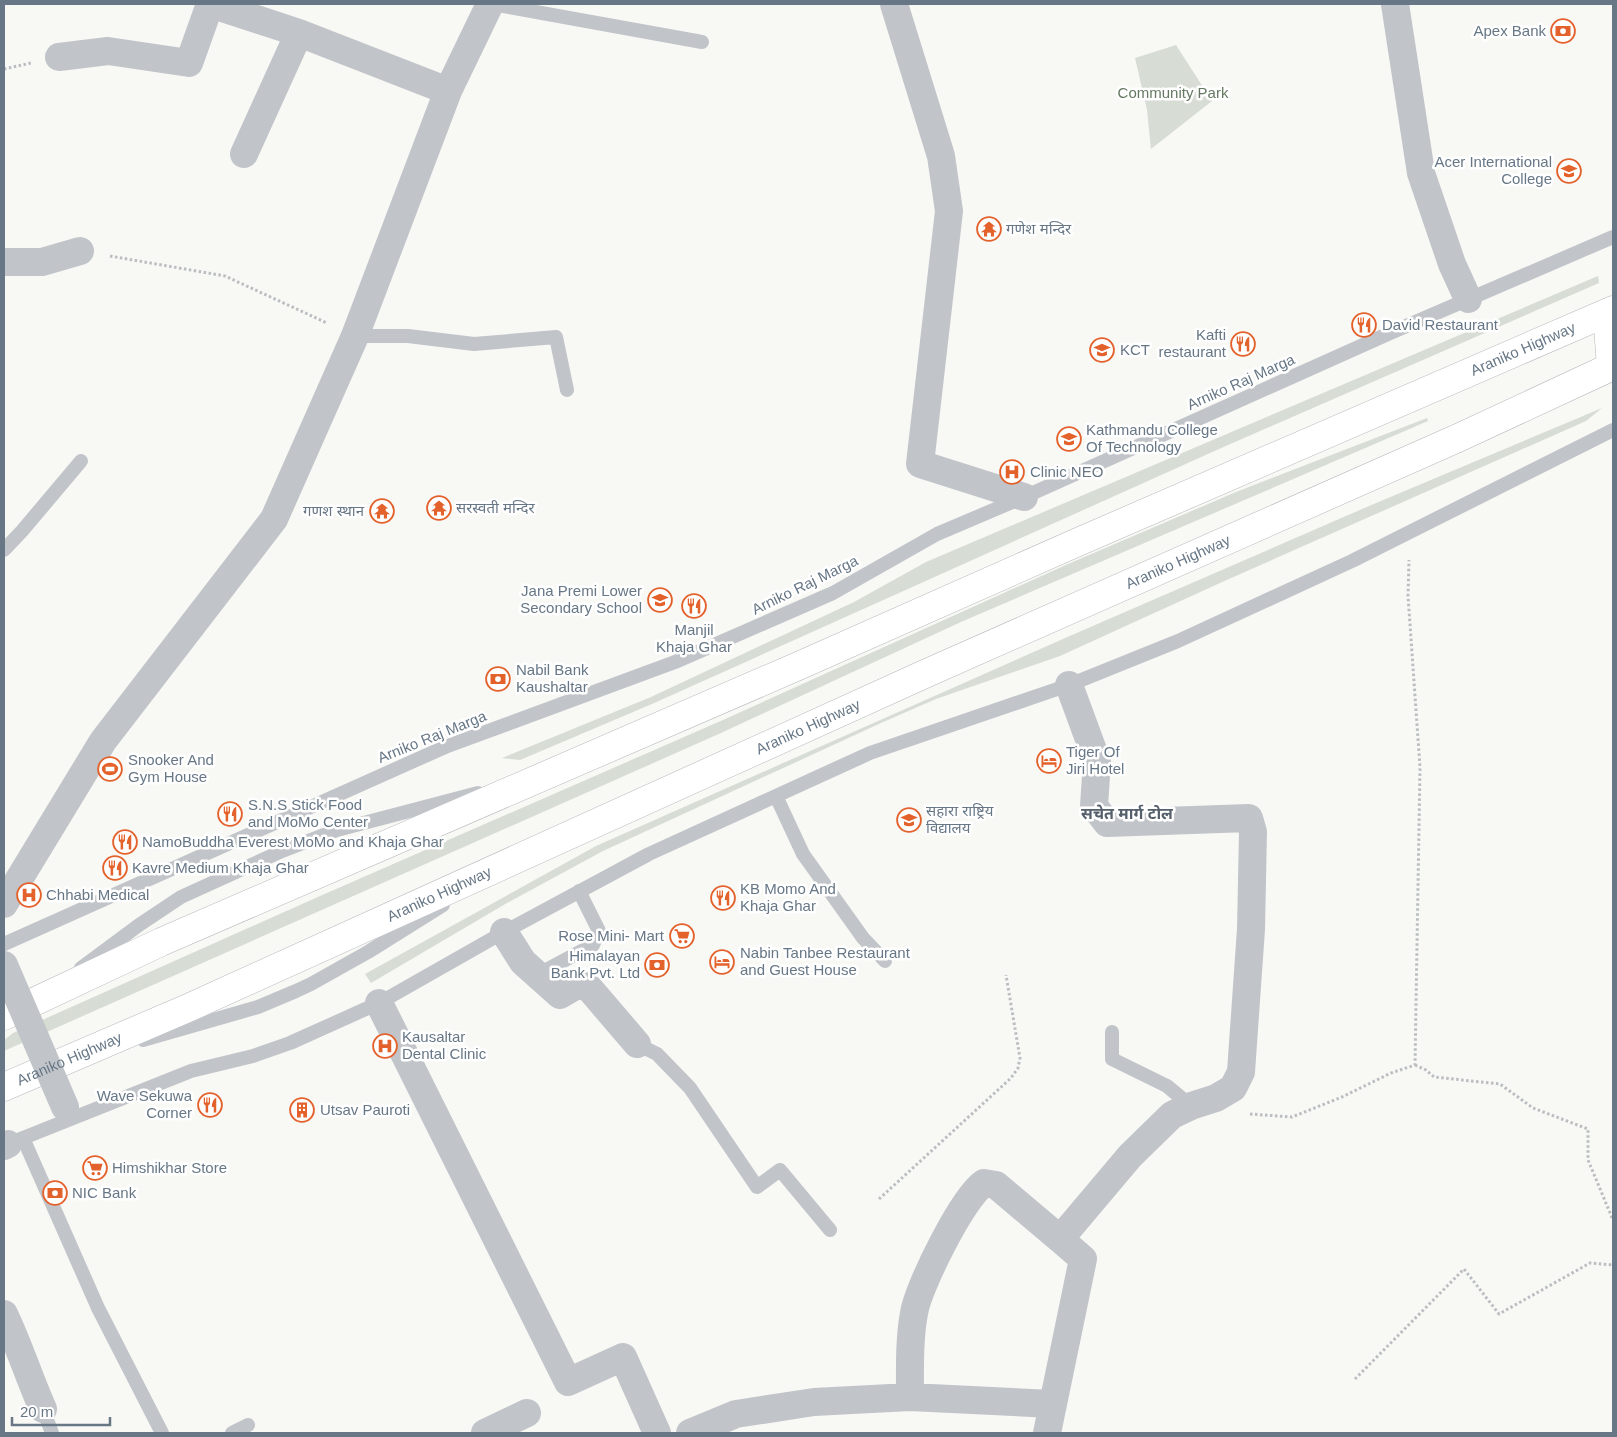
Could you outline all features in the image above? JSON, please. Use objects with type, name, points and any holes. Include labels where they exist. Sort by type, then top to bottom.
[{"type":"highway","points":[[1611,306],[1613,368]]},
{"type":"highway","name":"Araniko Highway","points":[[4,1016],[161,942],[787,671],[1611,306]]},
{"type":"highway","name":"Araniko Highway","points":[[4,1088],[188,1008],[936,668],[1613,368]]},
{"type":"street","points":[[58,57],[108,51],[189,63],[210,4],[299,33],[448,90]]},
{"type":"street","points":[[4,904],[103,741],[274,519],[355,336],[448,90],[491,4]]},
{"type":"street","points":[[894,4],[941,156],[949,211],[920,464],[1024,497]]},
{"type":"street","points":[[1395,4],[1421,172],[1452,264],[1468,299]]},
{"type":"street","points":[[244,154],[299,33]]},
{"type":"street","points":[[4,262],[42,262],[80,251]]},
{"type":"street","points":[[1060,1239],[1130,1156],[1172,1115],[1191,1106],[1216,1098],[1233,1088],[1241,1072],[1251,929],[1253,832],[1249,818],[1108,823],[1094,806],[1096,761],[1069,685]]},
{"type":"street","points":[[504,932],[523,962],[560,995],[580,984],[590,989],[637,1044]]},
{"type":"street","points":[[4,965],[65,1106]]},
{"type":"street","points":[[379,1003],[568,1382],[623,1357],[657,1433]]},
{"type":"street","points":[[910,1397],[909,1346],[914,1310],[946,1236],[976,1188],[984,1183],[996,1185],[1083,1258],[1047,1433]]},
{"type":"street","points":[[4,1314],[16,1338],[27,1372],[48,1421]]},
{"type":"street","points":[[690,1433],[736,1414],[814,1402],[910,1397],[1052,1404]]},
{"type":"street","points":[[485,1433],[527,1413]]},
{"type":"lane","points":[[491,4],[702,42]]},
{"type":"lane","name":"Arniko Raj Marga","points":[[4,944],[445,747],[676,662],[833,593],[937,534],[1468,299],[1613,237]]},
{"type":"lane","points":[[355,336],[408,336],[474,344],[556,337],[567,390]]},
{"type":"lane","points":[[162,1433],[12,1143],[191,1071],[253,1056],[290,1044],[379,1003],[504,932],[649,854],[870,752],[1069,685],[1178,641],[1352,561],[1613,430]]},
{"type":"lane","points":[[4,550],[22,532],[81,461]]},
{"type":"lane","points":[[776,796],[803,854],[863,938],[885,961]]},
{"type":"lane","points":[[537,975],[593,945],[599,931],[579,891]]},
{"type":"lane","points":[[1112,1032],[1112,1059],[1167,1086],[1191,1106]]},
{"type":"lane","points":[[637,1044],[657,1054],[690,1088],[757,1187],[780,1170],[830,1230]]},
{"type":"lane","points":[[232,1433],[248,1425]]},
{"type":"path","points":[[80,251],[225,276],[355,336]]},
{"type":"path","points":[[1406,534],[1409,557],[1408,596],[1420,767],[1415,1065]]},
{"type":"path","points":[[879,1200],[1011,1078],[1018,1068],[1020,1058],[1006,975]]},
{"type":"path","points":[[1244,1114],[1292,1117],[1342,1097],[1391,1073],[1415,1065],[1426,1070],[1434,1077],[1500,1084],[1532,1108],[1588,1129],[1588,1160],[1613,1220]]},
{"type":"path","points":[[1355,1379],[1464,1269],[1498,1314],[1590,1263],[1613,1265]]},
{"type":"green space","name":"Community Park","points":[[1176,45],[1212,101],[1151,149],[1147,110],[1135,58]]},
{"type":"green space","points":[[1598,276],[1599,283],[1219,449],[652,704],[520,760],[502,758],[651,697],[854,602],[926,562]]},
{"type":"green space","points":[[1602,408],[1586,421],[1060,656],[936,699],[881,723],[603,851],[507,903],[371,983],[365,974],[596,846],[1072,635],[1369,506]]},
{"type":"green space","points":[[1427,418],[1428,421],[961,622],[721,733],[4,1051],[4,1040],[13,1033],[320,896],[723,720],[1068,564],[1236,492]]},
{"type":"place","name":"Apex Bank","points":[[1563,31]]},
{"type":"place","name":"Acer International College","points":[[1569,171]]},
{"type":"place","name":"गणेश मन्दिर","points":[[989,229]]},
{"type":"place","name":"David Restaurant","points":[[1364,325]]},
{"type":"place","name":"Kafti restaurant","points":[[1243,344]]},
{"type":"place","name":"KCT","points":[[1102,350]]},
{"type":"place","name":"Kathmandu College Of Technology","points":[[1069,439]]},
{"type":"place","name":"Clinic NEO","points":[[1012,472]]},
{"type":"place","name":"सरस्वती मन्दिर","points":[[439,508]]},
{"type":"place","name":"गणश स्थान","points":[[382,511]]},
{"type":"place","name":"Jana Premi Lower Secondary School","points":[[660,600]]},
{"type":"place","name":"Manjil Khaja Ghar","points":[[694,606]]},
{"type":"place","name":"Nabil Bank Kaushaltar","points":[[498,679]]},
{"type":"place","name":"Tiger Of Jiri Hotel","points":[[1049,761]]},
{"type":"place","name":"Snooker And Gym House","points":[[110,769]]},
{"type":"place","name":"S.N.S Stick Food and MoMo Center","points":[[230,814]]},
{"type":"place","name":"सहारा राष्ट्रिय विद्यालय","points":[[909,820]]},
{"type":"place","name":"NamoBuddha Everest MoMo and Khaja Ghar","points":[[125,842]]},
{"type":"place","name":"Kavre Medium Khaja Ghar","points":[[115,868]]},
{"type":"place","name":"Chhabi Medical","points":[[29,895]]},
{"type":"place","name":"KB Momo And Khaja Ghar","points":[[723,898]]},
{"type":"place","name":"Rose Mini- Mart","points":[[682,936]]},
{"type":"place","name":"Nabin Tanbee Restaurant and Guest House","points":[[722,962]]},
{"type":"place","name":"Himalayan Bank Pvt. Ltd","points":[[657,965]]},
{"type":"place","name":"Kausaltar Dental Clinic","points":[[385,1046]]},
{"type":"place","name":"Wave Sekuwa Corner","points":[[210,1105]]},
{"type":"place","name":"Utsav Pauroti","points":[[302,1110]]},
{"type":"place","name":"Himshikhar Store","points":[[95,1168]]},
{"type":"place","name":"NIC Bank","points":[[55,1193]]},
{"type":"district","name":"सचेत मार्ग टोल","points":[[1127,813]]}]
